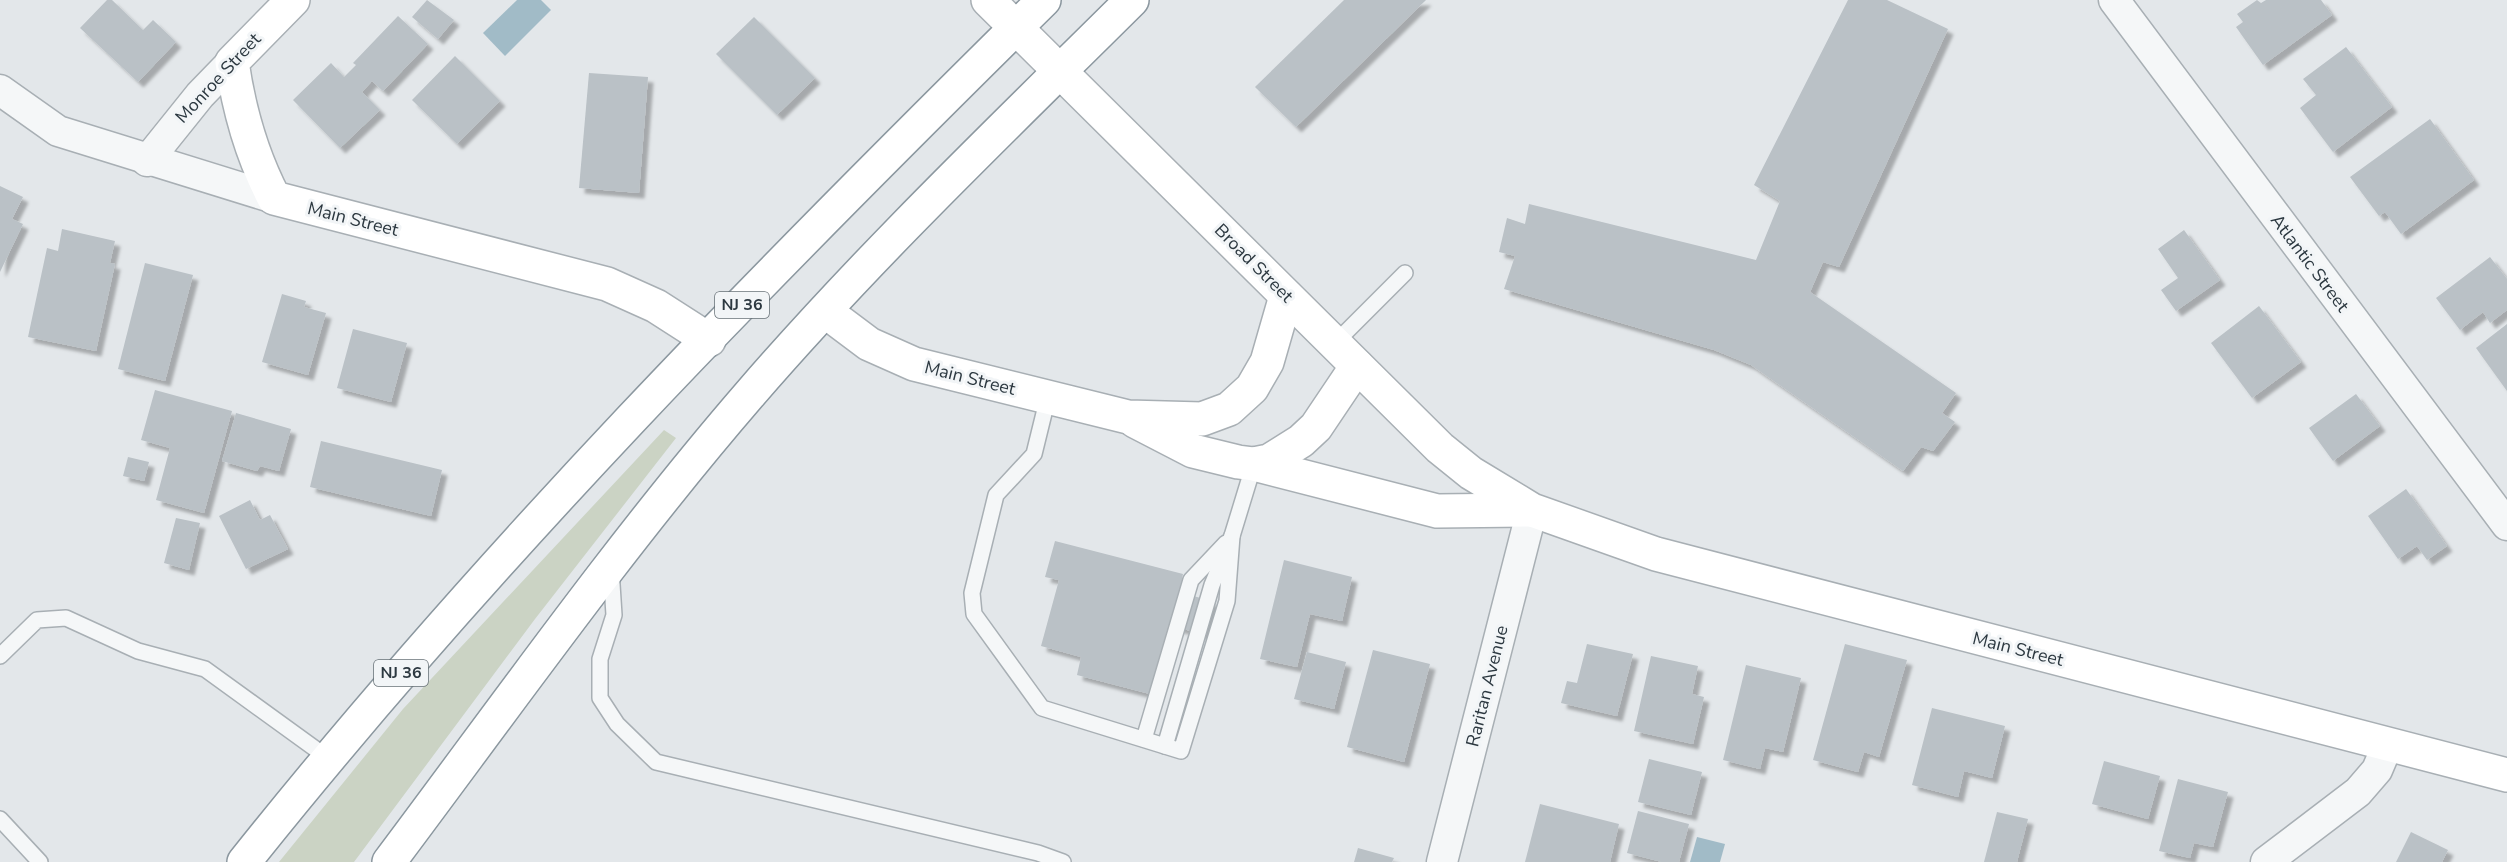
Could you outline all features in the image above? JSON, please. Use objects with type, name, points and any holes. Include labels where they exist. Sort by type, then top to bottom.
[{"type":"main road","name":"Monroe Street","points":[[232,62],[293,0]]},
{"type":"main road","name":"Broad Street","points":[[988,0],[1440,448],[1471,473],[1532,510]]},
{"type":"main road","name":"NJ 36","points":[[244,862],[328,758],[475,589],[709,340],[1044,0]]},
{"type":"main road","points":[[389,862],[409,849],[611,567],[734,412],[825,311],[1132,0]]},
{"type":"main road","points":[[232,62],[242,122],[260,171],[274,198]]},
{"type":"main road","name":"Main Street","points":[[274,198],[607,284],[636,295],[709,340]]},
{"type":"main road","name":"Main Street","points":[[825,311],[869,344],[900,359],[1128,417],[1202,419],[1229,409],[1252,388],[1266,363],[1286,296]]},
{"type":"main road","points":[[1254,464],[1282,454],[1301,441],[1329,411],[1357,366]]},
{"type":"main road","name":"Main Street","points":[[1128,417],[1193,452],[1254,464],[1437,511],[1532,510],[1656,554],[2507,775]]},
{"type":"street","name":"Atlantic Street","points":[[2114,0],[2507,525]]},
{"type":"street","name":"Monroe Street","points":[[147,161],[200,94],[232,62]]},
{"type":"street","name":"Main Street","points":[[0,90],[58,131],[147,161],[274,198]]},
{"type":"street","name":"Raritan Avenue","points":[[1442,862],[1532,510]]},
{"type":"street","points":[[2266,862],[2358,792],[2377,770],[2388,744]]},
{"type":"lane","points":[[1334,344],[1405,273]]},
{"type":"lane","points":[[1048,397],[1034,454],[996,495],[972,593],[974,614],[1042,708],[1181,751],[1227,601],[1232,536],[1254,464]]},
{"type":"lane","points":[[1144,739],[1191,580],[1232,536]]},
{"type":"lane","points":[[611,567],[614,615],[600,659],[600,698],[617,724],[656,762],[1038,853],[1063,862]]},
{"type":"lane","points":[[0,656],[37,620],[66,618],[138,651],[205,669],[328,758]]},
{"type":"lane","points":[[0,819],[40,862]]},
{"type":"green space","points":[[664,430],[676,438],[535,619],[354,862],[279,862],[403,709]]},
{"type":"water","points":[[517,0],[541,0],[551,10],[505,56],[483,33]]},
{"type":"water","points":[[1697,837],[1725,844],[1720,862],[1690,862]]},
{"type":"building","points":[[107,0],[112,0],[143,30],[153,20],[176,42],[138,82],[80,28]]},
{"type":"building","points":[[427,0],[454,20],[438,39],[412,17]]},
{"type":"building","points":[[1344,0],[1426,0],[1296,127],[1255,87]]},
{"type":"building","points":[[1848,0],[1887,0],[1948,29],[1839,267],[1823,262],[1810,292],[1956,393],[1942,413],[1955,422],[1933,451],[1921,447],[1903,471],[1751,365],[1714,350],[1504,289],[1515,256],[1499,252],[1507,218],[1525,224],[1529,204],[1756,260],[1780,201],[1754,185]]},
{"type":"building","points":[[2257,0],[2261,3],[2266,0],[2321,0],[2332,15],[2263,65],[2236,27],[2243,22],[2237,14]]},
{"type":"building","points":[[398,16],[428,44],[383,91],[372,81],[362,92],[380,110],[340,148],[293,100],[331,63],[344,77],[356,65],[353,63]]},
{"type":"building","points":[[754,17],[815,78],[777,115],[716,54]]},
{"type":"building","points":[[2346,47],[2392,107],[2333,152],[2300,108],[2316,95],[2303,79]]},
{"type":"building","points":[[455,56],[500,101],[457,144],[412,100]]},
{"type":"building","points":[[589,73],[648,77],[639,193],[579,188]]},
{"type":"building","points":[[2430,119],[2474,180],[2401,234],[2385,212],[2379,216],[2350,177]]},
{"type":"building","points":[[0,186],[23,197],[12,219],[23,224],[0,272]]},
{"type":"building","points":[[62,229],[115,241],[110,263],[115,264],[96,351],[28,337],[47,248],[58,251]]},
{"type":"building","points":[[2184,230],[2220,280],[2176,311],[2161,290],[2178,278],[2158,249]]},
{"type":"building","points":[[2490,257],[2507,279],[2507,310],[2490,323],[2483,312],[2460,330],[2436,298]]},
{"type":"building","points":[[145,263],[193,275],[165,381],[118,369]]},
{"type":"building","points":[[282,294],[306,301],[304,307],[326,313],[308,375],[262,362]]},
{"type":"building","points":[[2259,306],[2301,362],[2252,398],[2211,343]]},
{"type":"building","points":[[2507,324],[2507,391],[2476,348]]},
{"type":"building","points":[[353,329],[407,343],[391,402],[337,388]]},
{"type":"building","points":[[155,390],[232,411],[204,513],[156,500],[170,448],[141,440]]},
{"type":"building","points":[[2356,394],[2380,426],[2333,461],[2309,428]]},
{"type":"building","points":[[236,413],[291,429],[279,471],[260,466],[257,471],[222,461]]},
{"type":"building","points":[[321,441],[442,470],[431,516],[310,487]]},
{"type":"building","points":[[128,457],[149,462],[144,481],[123,476]]},
{"type":"building","points":[[2406,489],[2447,546],[2427,560],[2417,546],[2398,559],[2368,516]]},
{"type":"building","points":[[250,500],[260,520],[270,515],[288,549],[246,569],[219,516]]},
{"type":"building","points":[[176,518],[200,523],[189,570],[164,563]]},
{"type":"building","points":[[1055,541],[1183,574],[1179,592],[1215,602],[1206,635],[1168,625],[1150,694],[1077,675],[1081,657],[1041,646],[1059,580],[1045,577]]},
{"type":"building","points":[[1284,560],[1352,577],[1342,621],[1310,614],[1297,667],[1260,659]]},
{"type":"building","points":[[1587,644],[1633,654],[1617,716],[1561,703],[1567,681],[1577,683]]},
{"type":"building","points":[[1845,644],[1907,660],[1879,757],[1864,752],[1858,772],[1813,760]]},
{"type":"building","points":[[1373,650],[1430,664],[1404,762],[1347,747]]},
{"type":"building","points":[[1307,652],[1346,662],[1334,709],[1294,699]]},
{"type":"building","points":[[1651,656],[1698,666],[1692,694],[1704,697],[1693,744],[1634,731]]},
{"type":"building","points":[[1746,665],[1801,678],[1783,752],[1765,748],[1760,769],[1723,760]]},
{"type":"building","points":[[1932,708],[2005,726],[1992,778],[1964,771],[1958,797],[1912,785]]},
{"type":"building","points":[[1649,759],[1702,772],[1691,815],[1638,802]]},
{"type":"building","points":[[2104,761],[2160,776],[2148,819],[2092,804]]},
{"type":"building","points":[[2178,779],[2228,792],[2213,847],[2194,843],[2190,858],[2159,851]]},
{"type":"building","points":[[1540,804],[1619,824],[1610,862],[1525,862]]},
{"type":"building","points":[[1638,811],[1689,824],[1679,862],[1662,862],[1627,853]]},
{"type":"building","points":[[1997,812],[2028,819],[2017,862],[1984,862]]},
{"type":"building","points":[[2411,832],[2448,850],[2442,862],[2396,862]]},
{"type":"building","points":[[1358,848],[1394,858],[1392,862],[1354,862]]}]
